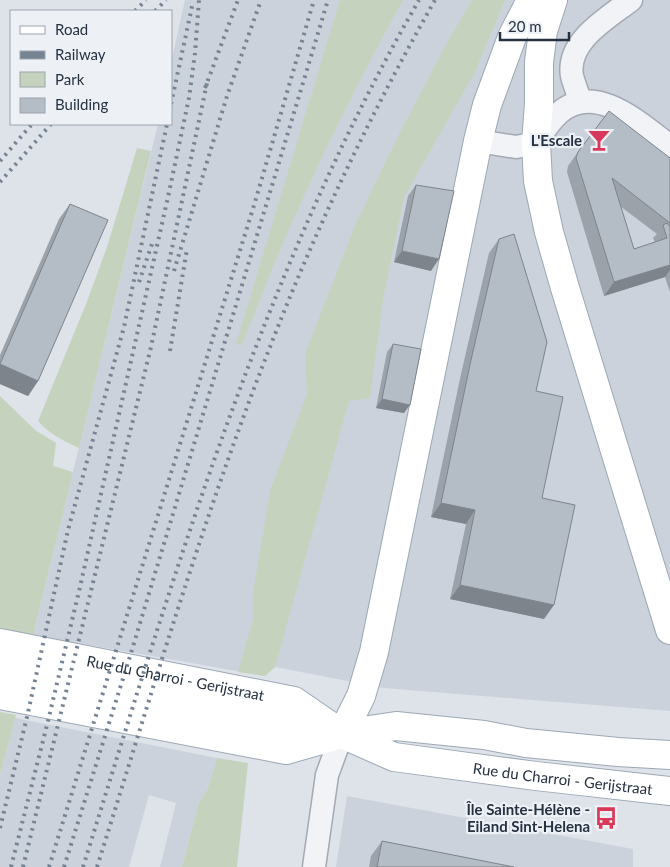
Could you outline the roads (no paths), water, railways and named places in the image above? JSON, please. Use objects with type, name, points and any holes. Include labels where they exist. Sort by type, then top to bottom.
[{"type":"main road","points":[[342,734],[361,696],[374,652],[478,140],[487,105],[512,37],[531,0]]},
{"type":"main road","points":[[553,0],[542,31],[539,62],[540,103],[536,143],[538,181],[549,232],[670,630]]},
{"type":"main road","name":"Rue du Charroi - Gerijstraat","points":[[0,643],[294,701],[342,734],[394,757],[670,791]]},
{"type":"main road","name":"Rue du Charroi - Gerijstraat","points":[[0,670],[342,734]]},
{"type":"main road","name":"Rue du Charroi - Gerijstraat","points":[[0,695],[286,750],[342,734],[396,726],[476,734],[526,743],[670,755]]},
{"type":"street","points":[[580,102],[572,74],[572,59],[581,40],[631,0]]},
{"type":"street","points":[[478,140],[516,147],[536,143],[549,123],[568,106],[580,102],[603,102],[626,113],[670,146]]},
{"type":"street","points":[[314,867],[327,775],[342,734]]},
{"type":"railway","points":[[136,10],[146,0]]},
{"type":"railway","points":[[156,10],[166,0]]},
{"type":"railway","points":[[11,867],[80,587],[168,197],[189,98],[199,0]]},
{"type":"railway","points":[[205,88],[238,0]]},
{"type":"railway","points":[[174,271],[227,96],[261,0]]},
{"type":"railway","points":[[49,867],[255,202],[314,0]]},
{"type":"railway","points":[[64,867],[131,653],[328,0]]},
{"type":"railway","points":[[83,867],[152,645],[189,534],[227,424],[268,315],[314,208],[364,103],[419,0]]},
{"type":"railway","points":[[97,867],[200,540],[270,347],[306,258],[346,170],[389,84],[435,0]]},
{"type":"railway","points":[[172,99],[193,2]]},
{"type":"railway","points":[[23,867],[151,347],[207,83]]},
{"type":"railway","points":[[0,161],[31,125]]},
{"type":"railway","points":[[0,182],[50,125]]},
{"type":"railway","points":[[0,828],[27,717],[68,530],[124,327],[167,125]]},
{"type":"railway","points":[[139,282],[152,244]]},
{"type":"railway","points":[[170,351],[187,249]]},
{"type":"place","name":"L'Escale","points":[[599,140]]},
{"type":"place","name":"Île Sainte-Hélène - Eiland Sint-Helena","points":[[606,818]]}]
